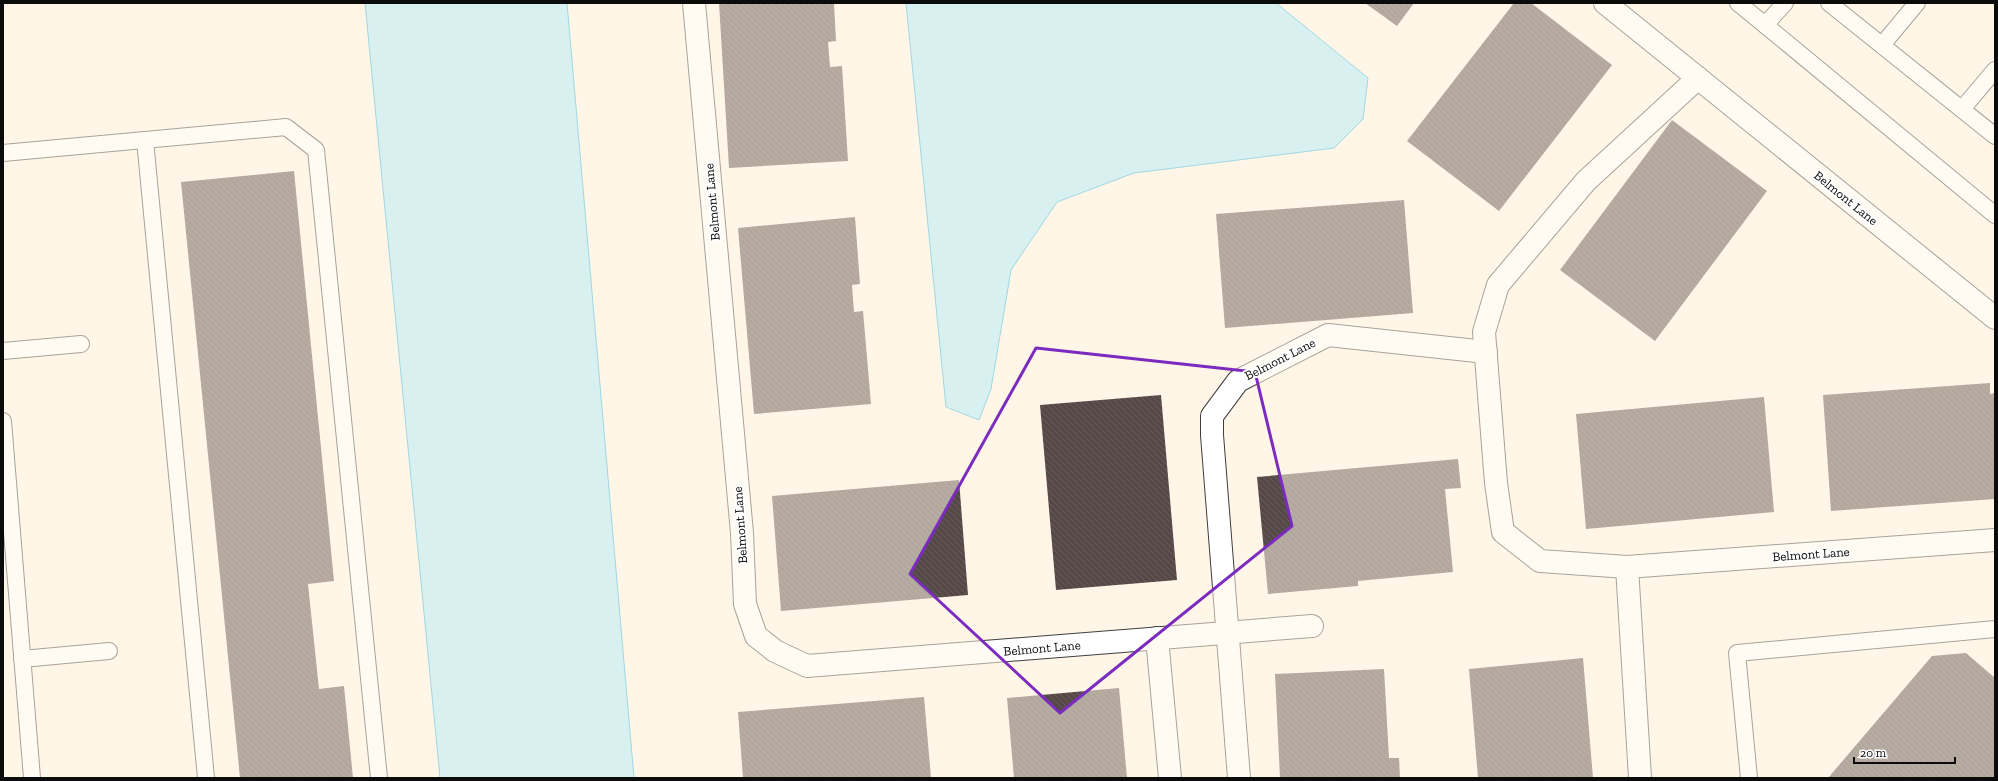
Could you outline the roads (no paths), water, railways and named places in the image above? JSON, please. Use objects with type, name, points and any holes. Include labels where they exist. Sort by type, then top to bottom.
[{"type":"street","name":"Belmont Lane","points":[[694,3],[742,533],[745,604],[756,636],[774,651],[807,666],[1312,626]]},
{"type":"street","name":"Belmont Lane","points":[[1605,3],[1995,318]]},
{"type":"street","name":"Belmont Lane","points":[[1698,78],[1586,181],[1498,284],[1484,332],[1496,483],[1503,532],[1540,561],[1627,566],[1995,540]]},
{"type":"street","name":"Belmont Lane","points":[[1239,778],[1212,435],[1212,416],[1238,382],[1328,335],[1486,352]]},
{"type":"street","points":[[1627,566],[1640,778]]},
{"type":"street","points":[[1157,638],[1170,778]]},
{"type":"lane","points":[[1738,3],[1995,215]]},
{"type":"lane","points":[[1765,25],[1785,3]]},
{"type":"lane","points":[[1829,3],[1995,136]]},
{"type":"lane","points":[[1882,45],[1917,3]]},
{"type":"lane","points":[[1962,109],[1995,70]]},
{"type":"lane","points":[[3,153],[286,127],[316,150],[379,778]]},
{"type":"lane","points":[[145,140],[206,778]]},
{"type":"lane","points":[[3,351],[82,344]]},
{"type":"lane","points":[[3,422],[32,778]]},
{"type":"lane","points":[[1749,778],[1738,653],[1995,629]]},
{"type":"lane","points":[[22,659],[109,651]]},
{"type":"water","points":[[365,3],[567,3],[634,778],[440,778]]},
{"type":"water","points":[[906,3],[1276,3],[1368,78],[1363,119],[1334,148],[1134,173],[1057,202],[1011,270],[991,389],[979,420],[946,407]]}]
